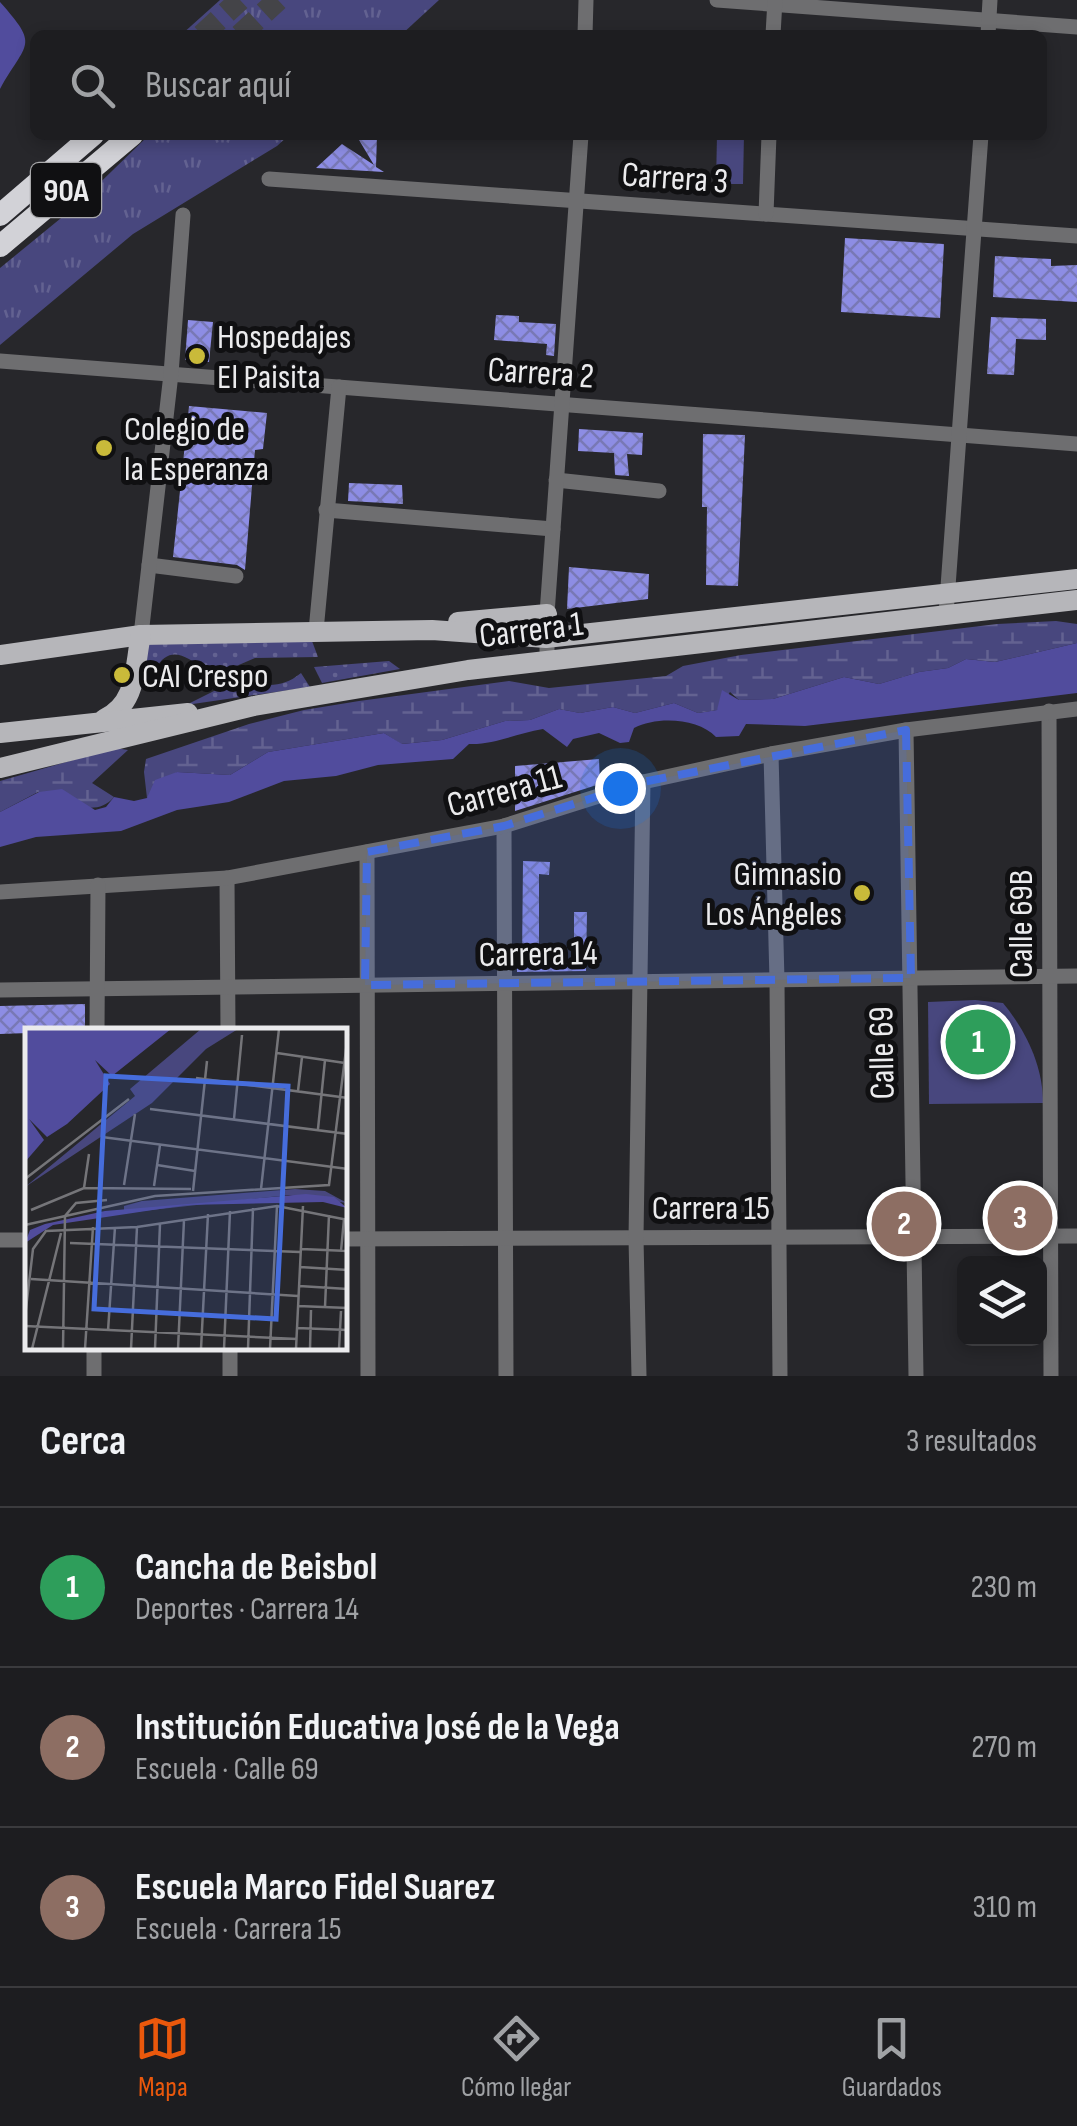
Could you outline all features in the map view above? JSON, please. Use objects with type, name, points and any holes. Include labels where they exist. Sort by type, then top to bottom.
[{"type":"highway","name":"90A","points":[[0,215],[86,140]]},
{"type":"highway","name":"90A","points":[[0,246],[126,140]]},
{"type":"main road","name":"Carrera 1","points":[[0,768],[254,706],[546,649],[946,604],[1077,579]]},
{"type":"main road","name":"Carrera 1","points":[[946,604],[1077,600]]},
{"type":"main road","points":[[432,630],[454,622],[547,614]]},
{"type":"main road","name":"Carrera 1","points":[[0,654],[141,635],[316,631],[432,630],[546,649]]},
{"type":"main road","points":[[98,721],[125,704],[131,692],[141,635]]},
{"type":"main road","points":[[99,641],[120,652],[133,671]]},
{"type":"main road","points":[[0,732],[254,706]]},
{"type":"street","points":[[585,30],[586,0]]},
{"type":"street","points":[[717,0],[775,2],[988,28],[1077,27]]},
{"type":"street","points":[[988,28],[990,0]]},
{"type":"street","points":[[774,30],[775,2]]},
{"type":"street","points":[[546,649],[581,140]]},
{"type":"street","points":[[766,214],[770,140]]},
{"type":"street","points":[[946,604],[981,140]]},
{"type":"street","name":"Carrera 3","points":[[268,178],[1077,236]]},
{"type":"street","points":[[141,635],[183,215]]},
{"type":"street","name":"Carrera 2","points":[[0,361],[1077,444]]},
{"type":"street","points":[[316,631],[339,387]]},
{"type":"street","points":[[556,480],[659,490]]},
{"type":"street","points":[[326,510],[553,528]]},
{"type":"street","points":[[149,565],[236,576]]},
{"type":"street","name":"Carrera 11","points":[[0,892],[227,878],[504,826],[642,782],[771,754],[906,730],[1077,709]]},
{"type":"street","name":"Calle 69B","points":[[1049,711],[1051,1376]]},
{"type":"street","name":"Calle 69","points":[[906,730],[916,1376]]},
{"type":"street","points":[[771,754],[780,1376]]},
{"type":"street","points":[[639,1376],[636,1238],[642,782]]},
{"type":"street","points":[[504,826],[506,1376]]},
{"type":"street","points":[[367,852],[368,1376]]},
{"type":"street","points":[[227,878],[228,1028]]},
{"type":"street","points":[[97,1028],[98,884]]},
{"type":"street","name":"Carrera 14","points":[[0,990],[1077,976]]},
{"type":"street","name":"Carrera 15","points":[[348,1239],[1077,1236]]},
{"type":"highlighted area","points":[[906,730],[911,978],[365,985],[367,852],[504,826],[643,782]]},
{"type":"green space","points":[[220,0],[439,0],[406,30],[187,30]]},
{"type":"green space","points":[[144,140],[284,140],[133,234],[0,345],[0,268],[77,205]]},
{"type":"green space","points":[[717,140],[744,140],[743,184],[716,184]]},
{"type":"green space","points":[[997,624],[1077,624],[1077,643],[995,662],[966,659],[948,668],[879,684],[844,677],[773,699],[739,700],[730,692],[717,710],[698,713],[674,703],[635,713],[613,707],[580,713],[559,709],[530,720],[505,721],[442,740],[401,744],[384,733],[268,752],[230,775],[177,772],[147,798],[146,759],[304,710],[509,681],[549,688],[666,676],[683,666],[741,655]]},
{"type":"green space","points":[[312,641],[318,657],[255,658],[234,667],[203,668],[172,655],[155,670],[140,671],[142,644]]},
{"type":"green space","points":[[389,661],[400,669],[322,683],[314,667]]},
{"type":"green space","points":[[301,673],[310,687],[186,705],[216,690],[215,676],[269,685]]},
{"type":"green space","points":[[115,748],[128,750],[92,783],[114,797],[106,804],[88,808],[38,792],[0,812],[0,781]]},
{"type":"green space","points":[[928,1002],[1003,1003],[1019,1025],[1036,1062],[1043,1103],[929,1104]]},
{"type":"shaded area","points":[[0,2],[21,28],[25,44],[0,89]]},
{"type":"shaded area","points":[[1077,643],[1077,693],[805,726],[746,724],[739,736],[716,737],[699,726],[665,721],[634,728],[629,742],[620,743],[599,733],[573,739],[567,747],[543,729],[469,744],[453,759],[378,765],[336,776],[284,781],[229,802],[177,810],[121,831],[36,837],[0,847],[0,812],[39,792],[62,789],[95,810],[106,807],[114,797],[134,801],[147,798],[155,780],[177,772],[230,775],[268,752],[384,733],[402,744],[442,740],[505,721],[530,720],[559,709],[580,713],[613,707],[635,713],[674,703],[698,713],[717,710],[722,690],[739,700],[773,699],[844,677],[879,684],[948,668],[966,659],[995,662]]},
{"type":"building","points":[[359,140],[377,140],[376,167],[384,172],[316,168],[342,144],[374,165]]},
{"type":"building","points":[[845,238],[944,244],[940,318],[841,312]]},
{"type":"building","points":[[995,256],[1051,259],[1051,266],[1077,265],[1077,302],[993,297]]},
{"type":"building","points":[[496,315],[519,316],[519,322],[556,324],[554,356],[546,355],[547,344],[494,340]]},
{"type":"building","points":[[991,317],[1046,319],[1046,340],[1016,339],[1014,375],[987,374]]},
{"type":"building","points":[[188,320],[213,322],[209,362],[185,360]]},
{"type":"building","points":[[189,406],[267,413],[263,449],[255,450],[245,570],[237,565],[173,557]]},
{"type":"building","points":[[579,429],[643,433],[642,455],[627,454],[629,476],[615,475],[614,453],[578,451]]},
{"type":"building","points":[[703,434],[745,435],[738,586],[706,585]]},
{"type":"building","points":[[349,483],[402,485],[403,504],[348,501]]},
{"type":"building","points":[[569,567],[649,574],[648,599],[567,609]]},
{"type":"building","points":[[599,759],[600,784],[515,811],[515,766]]},
{"type":"building","points":[[523,861],[550,862],[549,875],[539,874],[539,961],[574,961],[574,912],[587,912],[586,971],[517,972],[517,960],[522,961]]},
{"type":"building","points":[[85,1004],[85,1028],[25,1028],[25,1033],[0,1034],[0,1006]]},
{"type":"tunnel","points":[[207,30],[240,0]]},
{"type":"tunnel","points":[[245,30],[278,0]]},
{"type":"place","name":"Hospedajes El Paisita","points":[[197,356]]},
{"type":"place","name":"Colegio de la Esperanza","points":[[104,448]]},
{"type":"place","name":"CAI Crespo","points":[[122,675]]},
{"type":"place","name":"Gimnasio Los Ángeles","points":[[862,893]]},
{"type":"place","name":"Cancha de Beisbol","points":[[978,1042]]},
{"type":"place","name":"Escuela Marco Fidel Suarez","points":[[1020,1218]]},
{"type":"place","name":"Institución Educativa José de la Vega","points":[[904,1224]]}]
